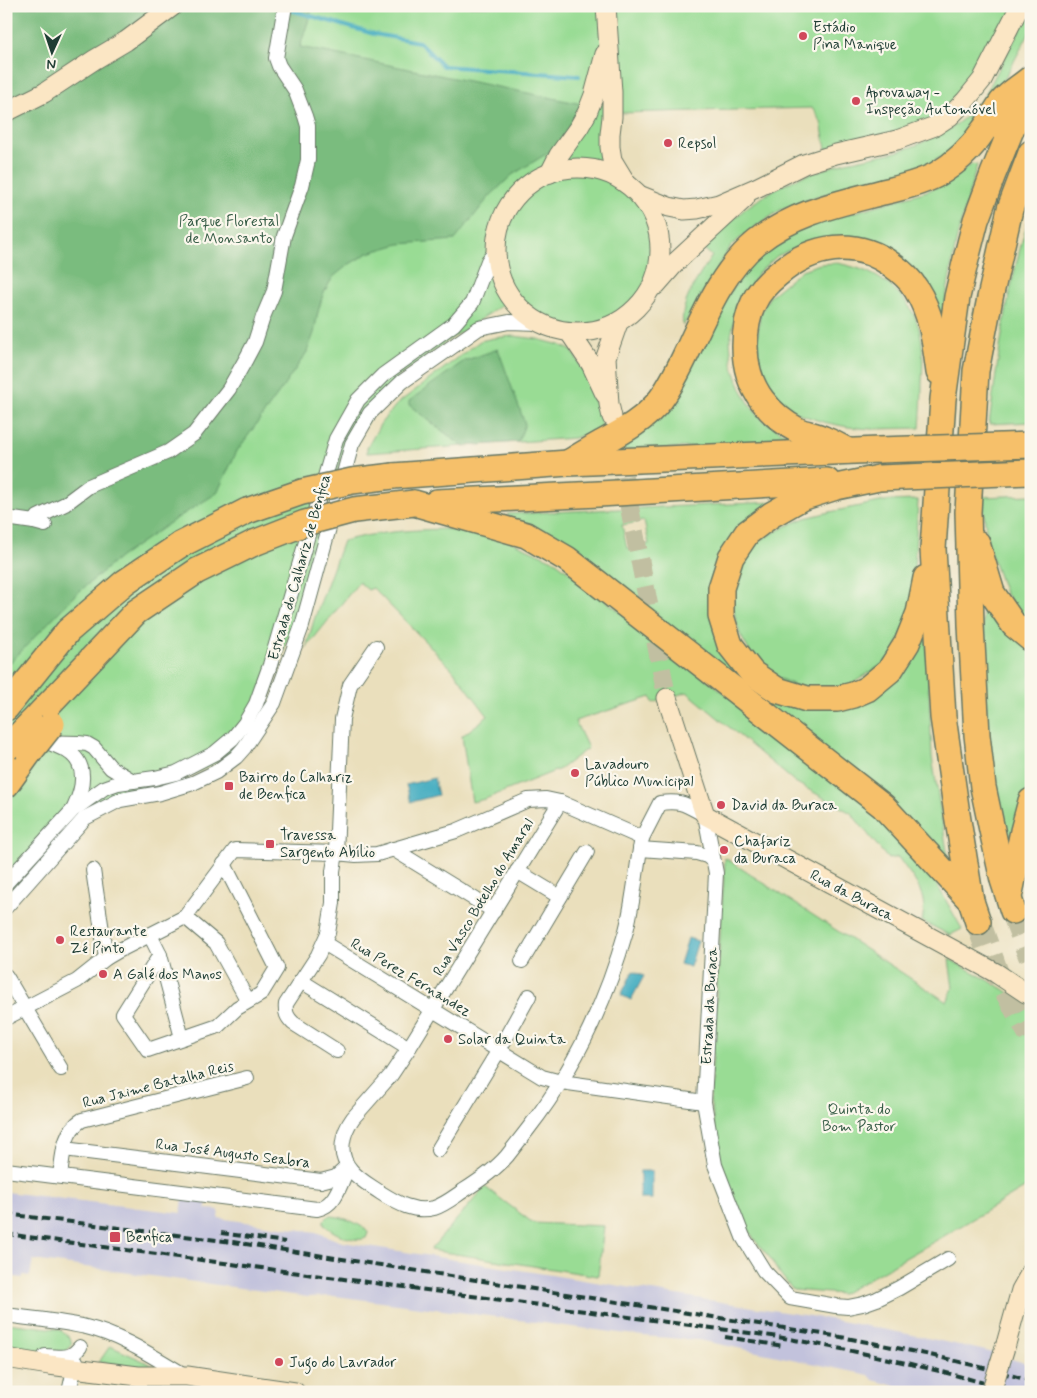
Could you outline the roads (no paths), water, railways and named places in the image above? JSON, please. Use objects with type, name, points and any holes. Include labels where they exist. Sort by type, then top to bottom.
[{"type":"highway","points":[[414,503],[526,535],[567,559],[884,806],[974,912],[957,814],[944,717],[933,549],[943,399],[958,297],[976,220],[1031,79]]},
{"type":"highway","points":[[568,463],[623,432],[653,409],[677,374],[714,294],[741,257],[757,242],[773,230],[818,209],[897,189],[921,182],[936,175],[966,152],[984,131],[1003,101],[1031,79]]},
{"type":"highway","points":[[1031,153],[1010,209],[976,371],[968,512],[971,625],[977,736],[983,787],[1003,880],[1012,904],[1023,831],[1031,801]]},
{"type":"highway","points":[[848,451],[824,439],[800,431],[785,422],[762,399],[748,372],[746,329],[754,301],[762,288],[788,265],[800,258],[830,248],[859,250],[885,260],[909,279],[916,288],[930,318],[943,399]]},
{"type":"highway","points":[[6,708],[68,631],[125,582],[180,545],[247,511],[302,492],[352,481],[393,476],[568,463],[1031,445]]},
{"type":"highway","points":[[6,785],[33,738],[68,684],[136,612],[197,571],[254,543],[305,523],[354,510],[414,503],[879,478],[1031,472]]},
{"type":"highway","points":[[879,478],[836,487],[801,498],[771,515],[747,533],[731,557],[721,588],[721,616],[730,645],[752,673],[777,690],[808,699],[822,700],[837,699],[867,689],[890,670],[907,643],[918,613],[933,549]]},
{"type":"highway","points":[[968,512],[992,593],[1014,625],[1031,639]]},
{"type":"street","points":[[6,112],[44,93],[126,41],[173,6]]},
{"type":"street","points":[[6,518],[39,524],[38,517],[65,504],[89,486],[168,452],[194,434],[229,389],[255,342],[274,291],[284,236],[302,186],[308,160],[308,126],[306,116],[295,90],[279,66],[276,58],[285,6]]},
{"type":"street","points":[[606,6],[612,92],[610,134],[612,160],[633,190],[649,208],[656,222],[660,238],[661,254],[658,270],[650,292]]},
{"type":"street","points":[[756,188],[677,261],[633,311],[618,323],[602,330],[570,333],[554,330],[539,323],[516,305],[507,294],[501,280],[495,252],[496,237],[500,223],[514,198],[537,179],[566,169],[582,168],[613,176],[633,190],[669,207],[684,210],[719,204],[804,164],[836,154],[897,140],[935,126],[950,116],[982,80],[1020,6]]},
{"type":"street","points":[[550,173],[559,155],[580,127],[587,113],[609,41]]},
{"type":"street","name":"Estrada do Calhariz de Benfica","points":[[6,883],[73,810],[104,788],[118,783],[176,773],[215,753],[233,738],[256,704],[270,665],[336,439],[358,400],[383,374],[454,324],[472,303],[488,261],[495,252]]},
{"type":"street","name":"Estrada do Calhariz de Benfica","points":[[6,907],[85,818],[120,800],[166,791],[193,783],[216,772],[236,757],[274,704],[302,626],[352,444],[370,413],[402,382],[479,328],[509,322],[539,323]]},
{"type":"street","points":[[570,333],[591,364],[610,411],[606,357],[618,323]]},
{"type":"street","points":[[337,1051],[293,1023],[285,1012],[286,1004],[324,944],[332,917],[342,719],[350,685],[376,647]]},
{"type":"street","name":"Estrada da Buraca","points":[[668,698],[705,815],[716,873],[704,1102],[715,1165],[743,1238],[769,1268],[790,1298],[836,1306],[848,1307],[877,1299],[948,1259]]},
{"type":"street","points":[[6,742],[33,738],[87,744],[94,748],[111,768],[133,781]]},
{"type":"street","points":[[33,738],[68,752],[78,762],[83,780],[80,794],[73,810]]},
{"type":"street","points":[[6,1018],[77,980],[106,958],[185,917],[235,850],[336,852],[356,855],[377,854],[393,849],[458,837],[528,800],[546,799],[560,802],[641,843],[697,852],[714,862]]},
{"type":"street","name":"Rua Vasco Botelho do Amaral","points":[[348,1166],[343,1142],[348,1126],[391,1075],[410,1048],[560,802]]},
{"type":"street","name":"Rua da Buraca","points":[[641,843],[660,803],[682,803],[996,973],[1031,995]]},
{"type":"street","points":[[6,1170],[318,1209],[330,1203],[348,1166],[360,1178],[402,1205],[417,1209],[439,1206],[474,1184],[506,1156],[545,1108],[562,1082],[592,1026],[611,979],[630,914],[641,843]]},
{"type":"street","points":[[393,849],[494,911]]},
{"type":"street","points":[[522,961],[586,852]]},
{"type":"street","points":[[160,955],[122,1014],[148,1050],[218,1026],[237,1008],[261,994],[277,968],[224,864]]},
{"type":"street","points":[[93,870],[106,958]]},
{"type":"street","points":[[517,871],[560,897]]},
{"type":"street","points":[[185,917],[216,943],[248,1001]]},
{"type":"street","points":[[150,935],[160,955],[182,1038]]},
{"type":"street","name":"Rua Perez Fernandez","points":[[324,944],[542,1077],[562,1082],[704,1102]]},
{"type":"street","name":"Rua da Buraca","points":[[996,973],[1031,980]]},
{"type":"street","points":[[6,976],[61,1069]]},
{"type":"street","points":[[301,981],[410,1048]]},
{"type":"street","points":[[438,1150],[499,1050],[529,996]]},
{"type":"street","name":"Rua Jaime Batalha Reis","points":[[64,1149],[72,1127],[82,1120],[247,1078]]},
{"type":"street","points":[[60,1176],[64,1149]]},
{"type":"street","name":"Rua José Augusto Seabra","points":[[64,1149],[321,1181],[336,1177],[348,1166]]},
{"type":"street","points":[[1004,1392],[1021,1290],[1031,1272]]},
{"type":"street","points":[[991,1392],[1031,1298]]},
{"type":"street","points":[[6,1315],[87,1327],[139,1349],[187,1376]]},
{"type":"street","points":[[69,1392],[73,1368],[87,1327]]},
{"type":"street","points":[[6,1357],[69,1356],[74,1354],[80,1347]]},
{"type":"street","points":[[6,1357],[138,1376],[187,1376],[270,1390],[295,1392]]},
{"type":"street","points":[[209,1379],[233,1392]]},
{"type":"water","points":[[434,778],[438,795],[411,802],[406,785]]},
{"type":"water","points":[[688,938],[698,941],[690,967],[680,964]]},
{"type":"water","points":[[633,971],[644,976],[631,1000],[621,995]]},
{"type":"water","points":[[640,1171],[652,1171],[652,1199],[640,1199]]},
{"type":"waterway","points":[[273,6],[282,8]]},
{"type":"waterway","points":[[290,10],[374,34],[419,42],[443,66],[579,76]]},
{"type":"tunnel","points":[[618,449],[667,698]]},
{"type":"tunnel","points":[[1013,911],[1031,957]]},
{"type":"tunnel","points":[[978,922],[996,972],[1031,1035]]},
{"type":"railway","points":[[6,1214],[233,1242],[835,1336],[934,1356],[1031,1381]]},
{"type":"railway","points":[[221,1233],[285,1242]]},
{"type":"railway","points":[[6,1234],[772,1336],[894,1360],[1015,1392]]},
{"type":"railway","points":[[725,1337],[784,1346]]},
{"type":"place","name":"Estádio Pina Manique","points":[[803,36]]},
{"type":"place","name":"Aprovaway - Inspeção Automóvel","points":[[856,101]]},
{"type":"place","name":"Repsol","points":[[668,143]]},
{"type":"place","name":"Lavadouro Público Municipal","points":[[575,773]]},
{"type":"place","name":"Bairro do Calhariz de Benfica","points":[[229,786]]},
{"type":"place","name":"David da Buraca","points":[[721,805]]},
{"type":"place","name":"Travessa Sargento Abílio","points":[[270,844]]},
{"type":"place","name":"Chafariz da Buraca","points":[[724,850]]},
{"type":"place","name":"Restaurante Zé Pinto","points":[[60,940]]},
{"type":"place","name":"A Galé dos Manos","points":[[103,974]]},
{"type":"place","name":"Solar da Quinta","points":[[448,1039]]},
{"type":"place","name":"Benfica","points":[[115,1237]]},
{"type":"place","name":"Jugo do Lavrador","points":[[279,1362]]},
{"type":"park label","name":"Parque Florestal de Monsanto","points":[[229,230]]},
{"type":"park label","name":"Quinta do Bom Pastor","points":[[859,1118]]}]
